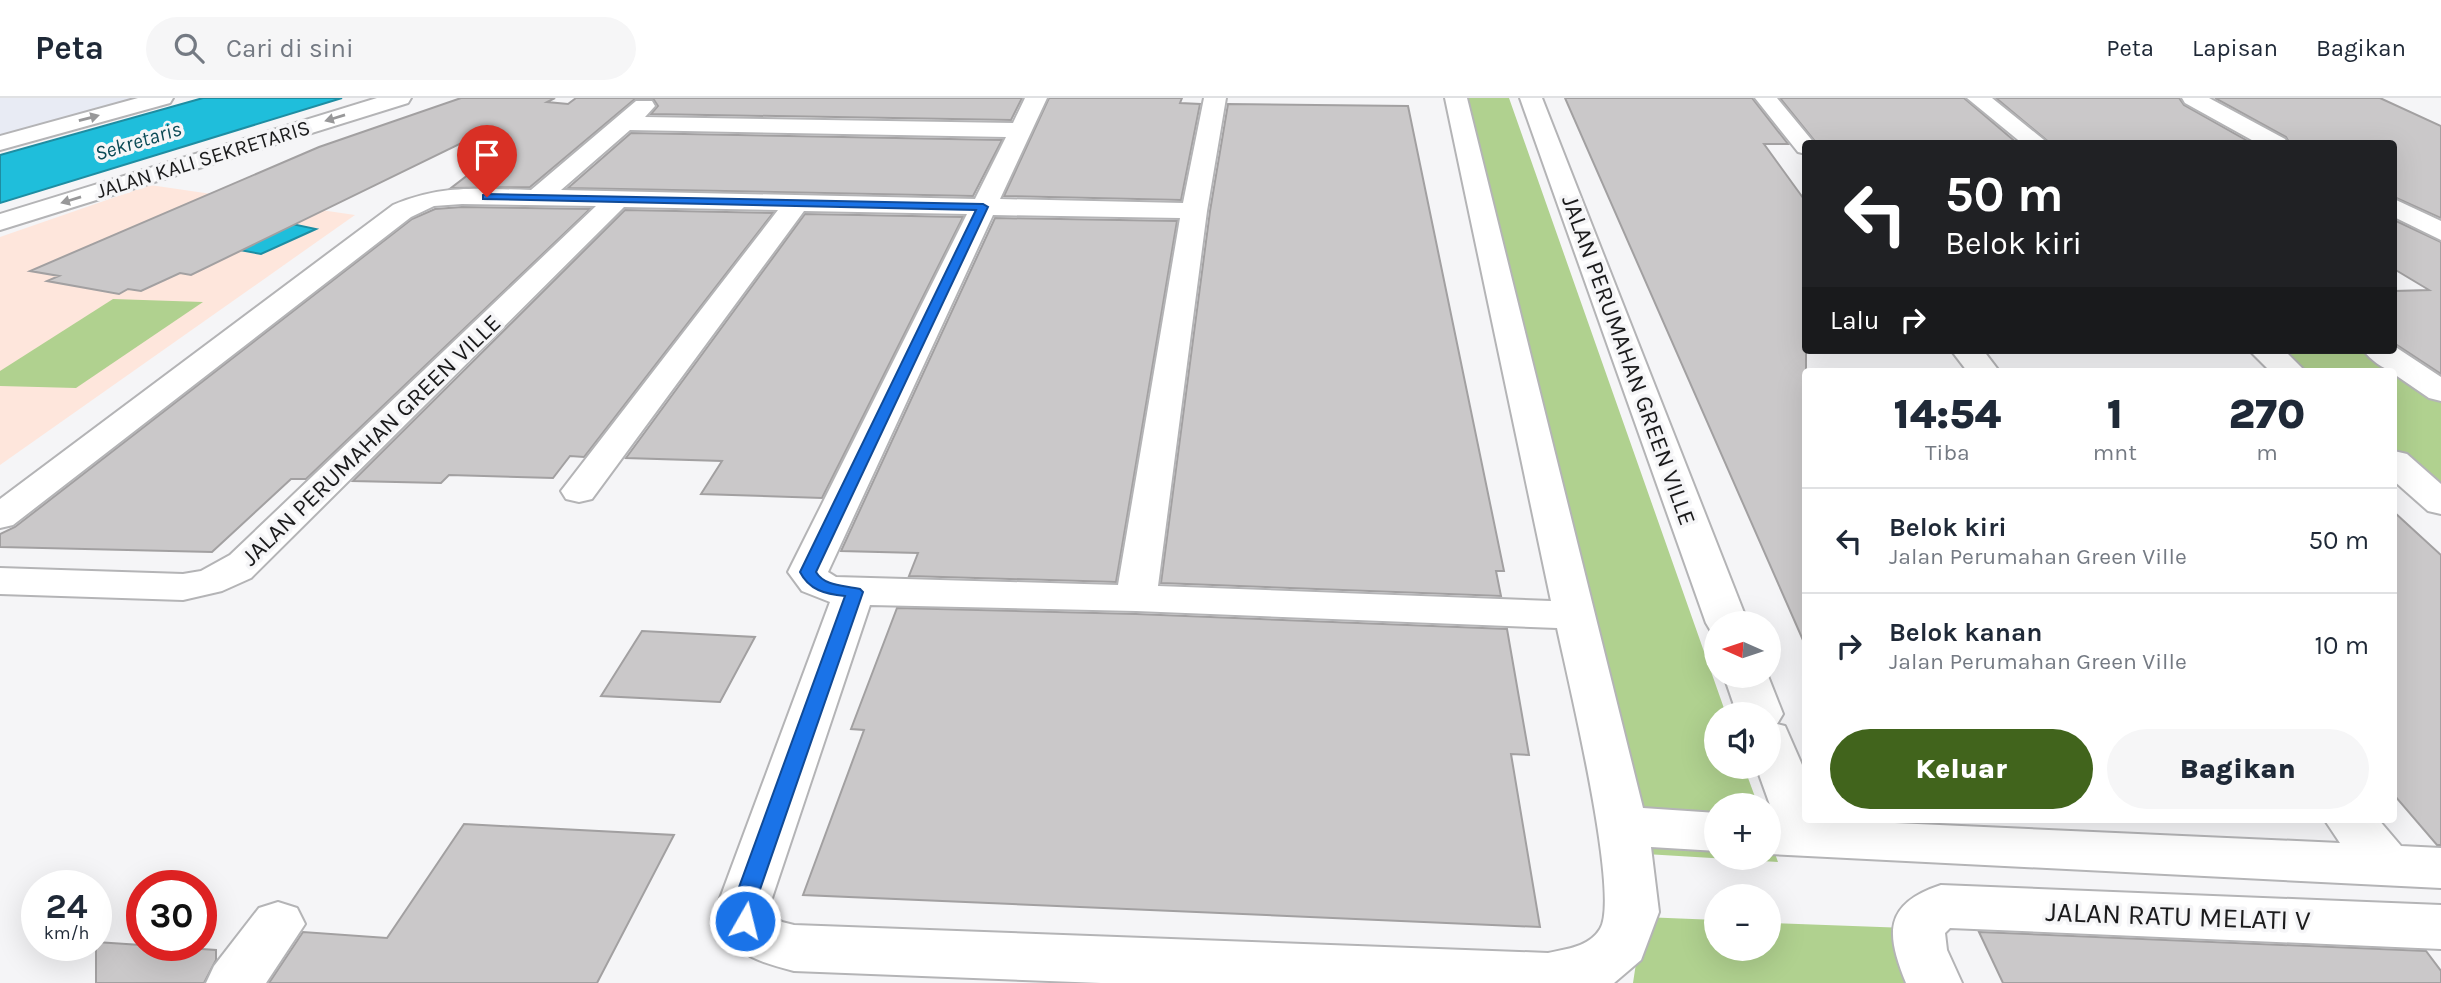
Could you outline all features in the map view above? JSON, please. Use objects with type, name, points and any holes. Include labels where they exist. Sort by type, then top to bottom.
[{"type":"street","points":[[0,143],[162,98]]},
{"type":"street","name":"JALAN KALI SEKRETARIS","points":[[2,220],[400,98]]},
{"type":"street","points":[[537,198],[653,98]]},
{"type":"street","points":[[1035,98],[808,572],[813,581],[829,589],[854,592],[1136,598],[1573,615]]},
{"type":"street","points":[[1136,598],[1194,211],[1215,98]]},
{"type":"street","points":[[854,592],[745,901],[745,921],[753,932],[773,943],[794,948],[1548,977],[1594,967],[1622,944],[1633,912],[1623,826],[1455,98]]},
{"type":"street","name":"JALAN PERUMAHAN GREEN VILLE","points":[[1531,98],[1723,611]]},
{"type":"street","points":[[1766,98],[1802,142]]},
{"type":"street","points":[[1979,98],[2033,140]]},
{"type":"street","points":[[2193,98],[2270,140]]},
{"type":"street","points":[[822,127],[838,107]]},
{"type":"street","points":[[624,123],[1019,130]]},
{"type":"street","points":[[0,517],[413,204],[446,196],[1194,211]]},
{"type":"street","name":"JALAN PERUMAHAN GREEN VILLE","points":[[0,581],[183,587],[226,576],[244,564],[616,201]]},
{"type":"street","points":[[579,491],[796,204]]},
{"type":"street","points":[[2397,214],[2439,225]]},
{"type":"street","points":[[1970,354],[1981,368]]},
{"type":"street","points":[[2270,354],[2286,368]]},
{"type":"street","points":[[2385,354],[2441,391]]},
{"type":"street","points":[[2397,465],[2441,503]]},
{"type":"street","points":[[1777,779],[1788,836],[2441,868]]},
{"type":"street","points":[[2352,823],[2387,866]]},
{"type":"street","points":[[1623,826],[1704,831]]},
{"type":"street","name":"JALAN RATU MELATI V","points":[[1934,983],[1916,935],[1920,922],[1928,913],[1941,906],[2441,927]]},
{"type":"street","points":[[234,983],[278,925]]},
{"type":"shaded area","points":[[0,98],[138,98],[0,136]]},
{"type":"shaded area","points":[[150,185],[355,215],[0,465],[0,237]]},
{"type":"green space","points":[[1460,98],[1509,98],[1704,652],[1704,688],[1717,688],[1722,702],[1704,702],[1704,779],[1748,779],[1754,793],[1704,793],[1704,858],[1629,853]]},
{"type":"green space","points":[[113,299],[203,302],[76,388],[0,386],[0,371]]},
{"type":"green space","points":[[2271,354],[2380,354],[2441,396],[2441,500],[2397,463],[2397,368],[2287,368]]},
{"type":"green space","points":[[1643,917],[1704,919],[1704,961],[1781,961],[1781,923],[1907,928],[1927,983],[1633,983]]},
{"type":"water","name":"Sekretaris","points":[[203,98],[342,98],[0,203],[0,155]]},
{"type":"water","points":[[220,209],[316,229],[261,254],[158,235]]},
{"type":"building","points":[[461,98],[555,98],[547,102],[568,104],[576,98],[636,98],[530,187],[451,188],[499,151],[486,131],[191,275],[180,273],[141,291],[128,289],[119,294],[47,281],[59,276],[30,271],[319,147]]},
{"type":"building","points":[[636,98],[1022,98],[1011,120],[651,114],[658,106],[654,100]]},
{"type":"building","points":[[1049,98],[1182,98],[1180,103],[1200,104],[1181,200],[1004,196]]},
{"type":"building","points":[[1565,98],[1752,98],[1788,144],[1764,144],[1802,196],[1802,354],[1806,354],[1806,368],[1802,368],[1802,638]]},
{"type":"building","points":[[1780,98],[1964,98],[2013,140],[1814,140]]},
{"type":"building","points":[[1996,98],[2179,98],[2184,105],[2246,140],[2046,140]]},
{"type":"building","points":[[2215,98],[2380,98],[2441,126],[2441,218],[2397,198],[2397,140],[2288,140]]},
{"type":"building","points":[[1228,104],[1408,106],[1504,571],[1496,571],[1501,596],[1161,583],[1210,211]]},
{"type":"building","points":[[631,133],[1002,140],[973,196],[568,188]]},
{"type":"building","points":[[435,209],[590,209],[306,479],[291,479],[212,552],[0,547],[0,534],[15,527],[412,219]]},
{"type":"building","points":[[625,210],[773,213],[584,457],[570,456],[553,478],[449,475],[441,483],[353,481]]},
{"type":"building","points":[[805,214],[963,217],[822,498],[701,494],[722,461],[626,458]]},
{"type":"building","points":[[995,218],[1177,221],[1116,582],[909,576],[918,553],[841,551]]},
{"type":"building","points":[[2397,221],[2441,242],[2441,374],[2397,345],[2397,291],[2429,290],[2397,271]]},
{"type":"building","points":[[2397,515],[2441,555],[2441,845],[2437,845],[2397,798]]},
{"type":"building","points":[[897,608],[1136,614],[1507,629],[1529,755],[1511,754],[1540,927],[803,895],[864,730],[851,729]]},
{"type":"building","points":[[642,631],[755,637],[720,702],[601,696]]},
{"type":"building","points":[[464,824],[674,835],[597,983],[269,983],[303,932],[387,938]]},
{"type":"building","points":[[1979,932],[2426,951],[2441,971],[2441,983],[2003,983]]},
{"type":"building","points":[[112,943],[126,944],[126,961],[215,961],[204,983],[96,983],[96,961],[112,961]]},
{"type":"route","points":[[487,197],[983,207],[808,572],[813,581],[829,589],[854,592],[745,901],[745,921]]}]
